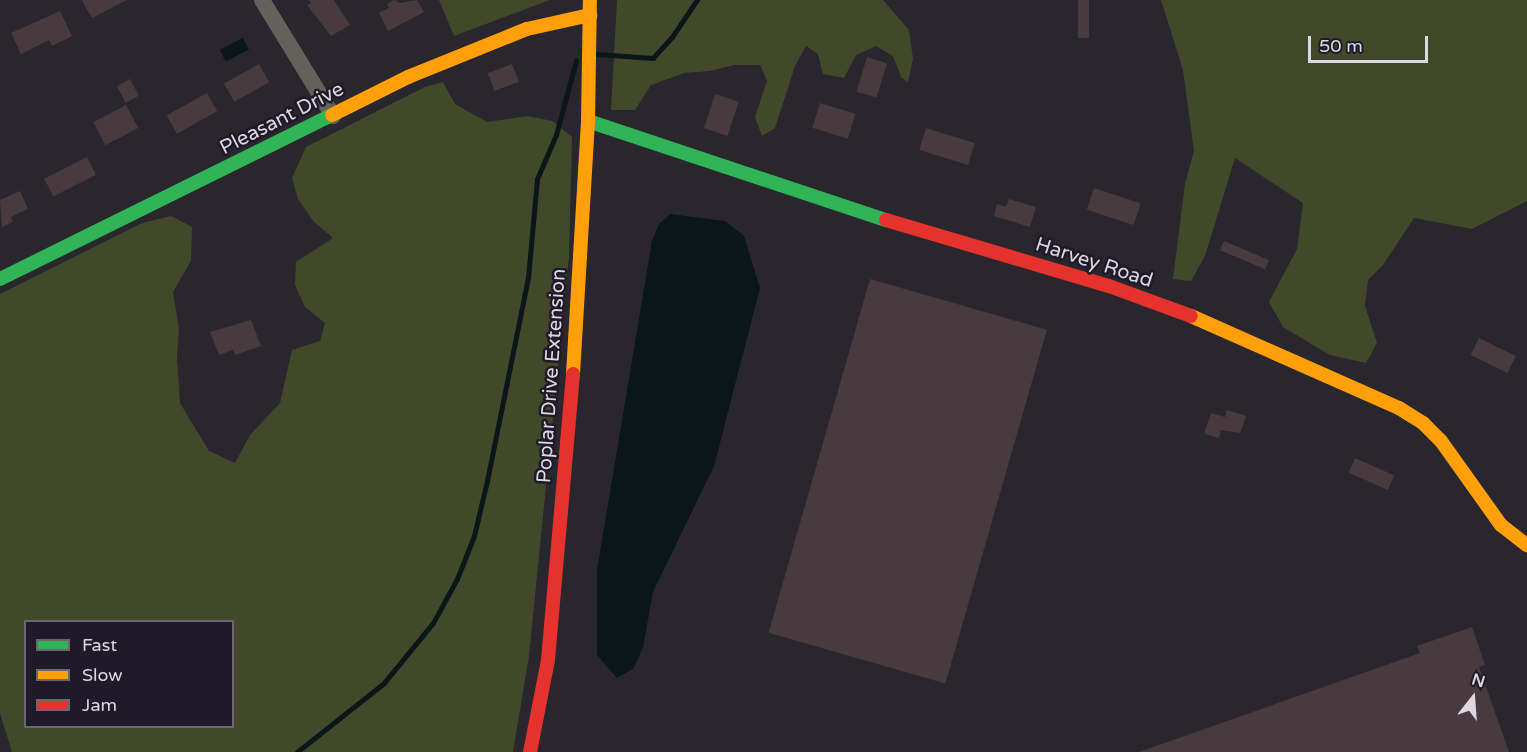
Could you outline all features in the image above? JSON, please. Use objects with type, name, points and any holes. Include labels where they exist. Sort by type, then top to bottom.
[{"type":"street","points":[[262,0],[333,116]]},
{"type":"street","name":"Poplar Drive Extension","points":[[530,752],[548,660],[576,345],[588,121],[590,0]]},
{"type":"street","name":"Pleasant Drive","points":[[0,279],[333,116],[348,106],[491,42],[548,23],[590,15]]},
{"type":"street","name":"Harvey Road","points":[[588,121],[880,218],[1118,290],[1203,320],[1399,408],[1423,423],[1441,441],[1501,525],[1527,545]]},
{"type":"green space","points":[[439,0],[550,0],[454,36]]},
{"type":"green space","points":[[617,0],[883,0],[909,30],[913,59],[908,82],[901,77],[893,56],[876,46],[856,55],[844,78],[823,74],[818,54],[806,46],[795,66],[775,128],[762,136],[755,117],[767,81],[760,65],[734,65],[710,71],[684,73],[651,85],[635,110],[611,110]]},
{"type":"green space","points":[[1161,0],[1527,0],[1527,201],[1472,229],[1414,218],[1383,265],[1368,280],[1365,306],[1377,343],[1366,363],[1330,355],[1283,327],[1269,302],[1297,249],[1303,203],[1235,158],[1205,256],[1191,281],[1173,279],[1185,184],[1194,151],[1183,70]]},
{"type":"green space","points":[[443,82],[455,104],[487,122],[528,116],[552,121],[572,137],[569,256],[529,656],[513,752],[12,752],[0,713],[0,294],[142,223],[171,216],[192,227],[191,261],[173,292],[179,329],[177,358],[180,403],[209,451],[235,463],[250,435],[280,403],[292,350],[320,341],[325,323],[305,307],[295,285],[296,262],[333,238],[314,222],[298,199],[292,178],[306,147],[425,87]]},
{"type":"shaded area","points":[[243,38],[249,50],[226,61],[220,50]]},
{"type":"shaded area","points":[[670,214],[725,221],[744,236],[760,288],[714,466],[653,592],[643,647],[634,668],[617,678],[597,655],[597,570],[652,241],[659,224]]},
{"type":"building","points":[[84,0],[127,0],[92,18],[82,1]]},
{"type":"building","points":[[308,0],[334,0],[350,25],[331,36],[307,5],[311,3]]},
{"type":"building","points":[[394,0],[400,3],[417,0],[424,12],[388,31],[379,13],[389,8],[387,4]]},
{"type":"building","points":[[1078,0],[1089,0],[1089,38],[1078,38]]},
{"type":"building","points":[[60,11],[72,36],[52,46],[49,40],[21,54],[11,33]]},
{"type":"building","points":[[867,57],[887,63],[877,98],[856,91]]},
{"type":"building","points":[[259,64],[269,82],[234,102],[224,83]]},
{"type":"building","points":[[512,64],[519,82],[495,91],[488,73]]},
{"type":"building","points":[[130,79],[139,96],[126,103],[117,86]]},
{"type":"building","points":[[207,93],[217,111],[177,134],[167,115]]},
{"type":"building","points":[[715,94],[739,102],[728,136],[704,128]]},
{"type":"building","points":[[820,103],[855,114],[848,139],[812,128]]},
{"type":"building","points":[[126,105],[138,128],[106,145],[93,122]]},
{"type":"building","points":[[926,128],[975,143],[968,165],[919,150]]},
{"type":"building","points":[[87,157],[96,175],[53,197],[44,179]]},
{"type":"building","points":[[1094,188],[1141,203],[1133,225],[1087,210]]},
{"type":"building","points":[[20,191],[28,209],[11,217],[13,222],[2,227],[0,200]]},
{"type":"building","points":[[1009,199],[1036,207],[1030,227],[994,216],[997,204],[1006,207]]},
{"type":"building","points":[[1224,241],[1269,260],[1265,269],[1220,250]]},
{"type":"building","points":[[870,279],[1047,330],[945,683],[769,633]]},
{"type":"building","points":[[251,320],[261,346],[235,355],[233,350],[219,355],[210,332]]},
{"type":"building","points":[[1479,338],[1516,356],[1508,373],[1471,355]]},
{"type":"building","points":[[1227,410],[1246,416],[1240,433],[1221,430],[1219,438],[1204,434],[1211,413],[1225,417]]},
{"type":"building","points":[[1355,458],[1394,475],[1388,490],[1348,473]]},
{"type":"building","points":[[1472,627],[1485,665],[1479,667],[1509,752],[1139,752],[1420,653],[1417,646]]},
{"type":"waterway","points":[[597,54],[653,58],[672,37],[697,0]]},
{"type":"waterway","points":[[297,752],[384,683],[433,623],[457,579],[474,536],[487,481],[528,278],[537,179],[556,135],[576,61]]},
{"type":"traffic: fast","points":[[0,279],[332,115]]},
{"type":"traffic: fast","points":[[588,121],[886,220]]},
{"type":"traffic: slow","points":[[573,374],[588,121],[590,0]]},
{"type":"traffic: slow","points":[[332,115],[408,77],[527,29],[590,15]]},
{"type":"traffic: slow","points":[[1191,316],[1399,408],[1423,423],[1441,441],[1501,525],[1527,545]]},
{"type":"traffic: jam","points":[[886,220],[1109,286],[1191,316]]},
{"type":"traffic: jam","points":[[530,752],[548,660],[573,374]]}]
